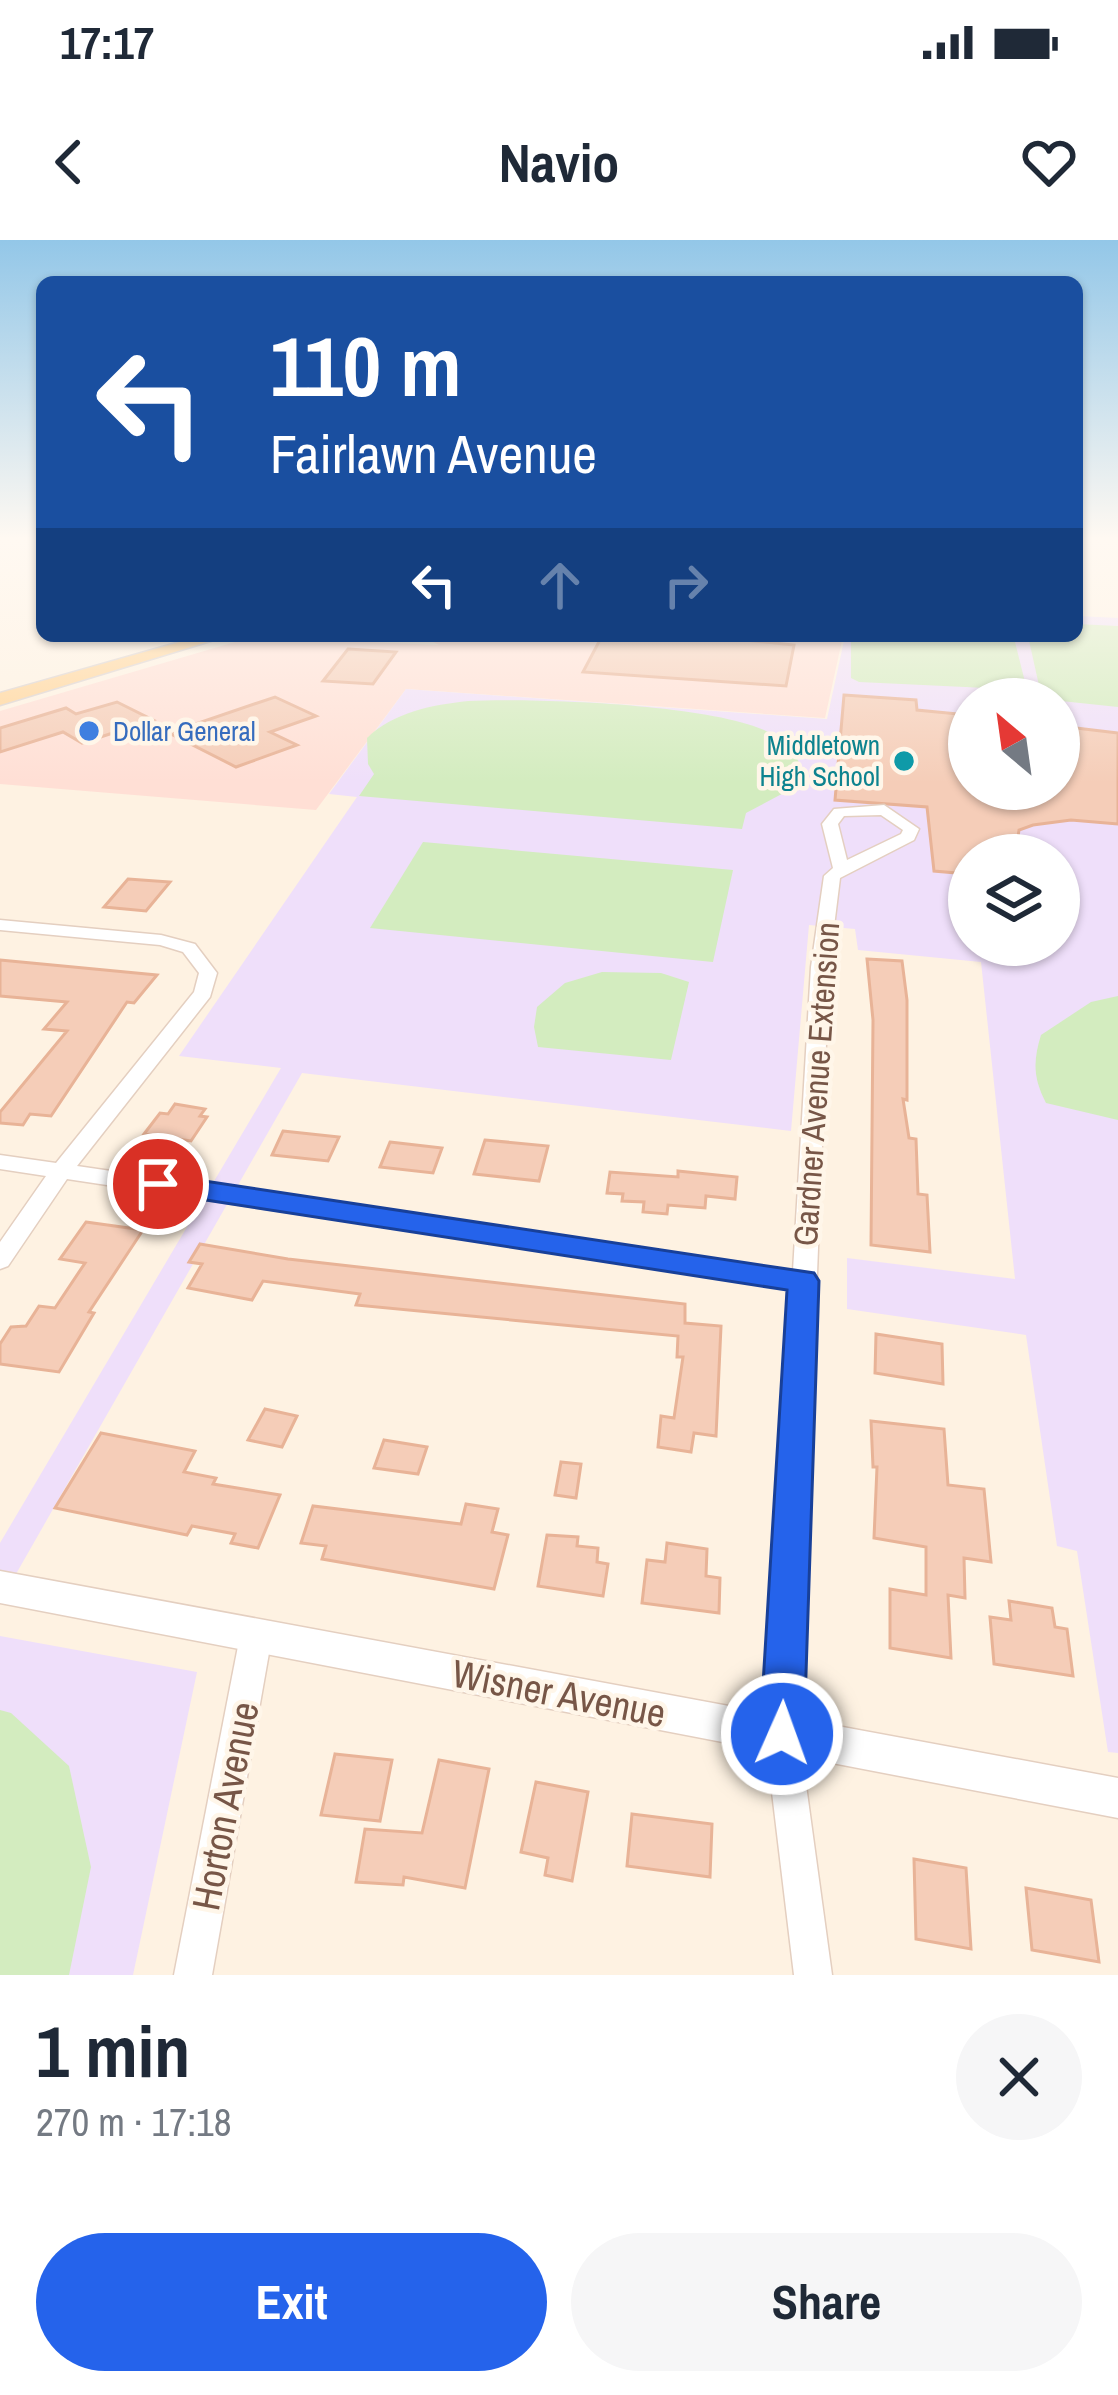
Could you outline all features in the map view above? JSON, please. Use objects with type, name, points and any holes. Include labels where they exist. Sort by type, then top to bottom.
[{"type":"main road","points":[[0,699],[198,642]]},
{"type":"street","name":"Gardner Avenue Extension","points":[[813,1975],[782,1734],[820,967],[832,876],[841,869]]},
{"type":"street","points":[[0,925],[161,940],[189,948],[204,962],[206,986],[0,1260]]},
{"type":"street","points":[[0,1162],[803,1281]]},
{"type":"street","name":"Wisner Avenue","points":[[0,1587],[1118,1798]]},
{"type":"street","name":"Horton Avenue","points":[[193,1975],[256,1636]]},
{"type":"shaded area","points":[[1083,621],[1118,621],[1118,1753],[1108,1752],[1077,1551],[1057,1546],[1026,1335],[847,1309],[847,1258],[1015,1279],[981,966],[1080,966],[1080,834],[948,834],[948,959],[858,950],[855,929],[809,925],[791,1131],[302,1073],[0,1602],[0,1543],[281,1068],[179,1056],[357,797],[329,794],[406,689],[827,719],[844,642],[1083,642]]},
{"type":"shaded area","points":[[235,642],[439,645],[433,642],[842,642],[825,718],[406,689],[316,810],[0,784],[0,711]]},
{"type":"shaded area","points":[[0,1636],[197,1672],[133,1975],[0,1975]]},
{"type":"green space","points":[[1083,624],[1118,626],[1118,707],[1080,703],[1080,678],[1037,678],[1029,642],[1083,642]]},
{"type":"green space","points":[[851,642],[1015,642],[1024,678],[948,678],[948,686],[851,678]]},
{"type":"green space","points":[[468,701],[577,702],[664,709],[739,722],[784,742],[802,771],[793,788],[746,813],[742,829],[359,796],[374,774],[368,764],[367,738],[401,716]]},
{"type":"green space","points":[[423,842],[733,870],[713,962],[370,928]]},
{"type":"green space","points":[[602,972],[661,973],[689,982],[671,1060],[538,1047],[537,1007],[565,983]]},
{"type":"green space","points":[[1118,996],[1118,1120],[1046,1103],[1036,1069],[1041,1035],[1091,1002]]},
{"type":"green space","points":[[0,1710],[11,1713],[69,1766],[91,1867],[69,1975],[0,1975]]},
{"type":"building","points":[[599,642],[794,645],[786,686],[583,672]]},
{"type":"building","points":[[348,649],[396,652],[373,684],[323,681]]},
{"type":"building","name":"Middletown High School","points":[[844,695],[916,700],[917,710],[948,713],[948,810],[1080,810],[1080,728],[1118,733],[1118,824],[1071,820],[1033,825],[1018,834],[948,834],[948,872],[934,871],[927,807],[835,800]]},
{"type":"building","points":[[275,697],[316,716],[270,732],[297,745],[236,767],[169,733]]},
{"type":"building","name":"Dollar General","points":[[117,702],[153,720],[82,743],[63,732],[0,752],[0,728],[66,708],[76,714]]},
{"type":"building","points":[[128,879],[170,882],[146,911],[104,907]]},
{"type":"building","points":[[867,959],[902,961],[907,1000],[907,1100],[903,1099],[909,1138],[916,1139],[918,1194],[927,1195],[930,1252],[871,1245],[873,1020]]},
{"type":"building","points":[[0,960],[157,975],[134,1003],[127,1002],[51,1116],[30,1114],[23,1125],[0,1123],[0,1112],[67,1031],[44,1029],[67,1002],[0,996]]},
{"type":"building","points":[[175,1104],[205,1109],[200,1116],[207,1117],[191,1141],[144,1134],[160,1113],[168,1114]]},
{"type":"building","points":[[283,1131],[339,1137],[328,1161],[272,1155]]},
{"type":"building","points":[[485,1140],[548,1146],[539,1181],[474,1174]]},
{"type":"building","points":[[390,1142],[442,1148],[433,1173],[380,1167]]},
{"type":"building","points":[[678,1171],[737,1177],[735,1199],[706,1196],[705,1208],[668,1205],[667,1214],[643,1212],[644,1202],[622,1201],[623,1194],[607,1193],[610,1172],[678,1177]]},
{"type":"building","points":[[86,1222],[143,1230],[89,1312],[94,1313],[59,1372],[0,1364],[0,1344],[11,1327],[26,1326],[39,1306],[55,1308],[85,1263],[60,1259]]},
{"type":"building","points":[[200,1244],[288,1259],[685,1304],[685,1323],[721,1326],[716,1436],[694,1433],[691,1452],[658,1447],[661,1416],[674,1418],[683,1357],[677,1357],[678,1336],[356,1305],[360,1294],[263,1281],[252,1300],[188,1288],[202,1264],[189,1262]]},
{"type":"building","points":[[876,1334],[942,1344],[943,1384],[875,1373]]},
{"type":"building","points":[[265,1409],[297,1416],[282,1447],[248,1440]]},
{"type":"building","points":[[871,1421],[944,1429],[948,1485],[984,1489],[991,1562],[964,1558],[965,1598],[948,1595],[951,1658],[890,1648],[890,1589],[926,1595],[926,1547],[874,1538],[877,1467],[873,1467]]},
{"type":"building","points":[[101,1433],[195,1451],[184,1472],[216,1478],[213,1484],[280,1495],[258,1548],[231,1543],[235,1534],[192,1526],[187,1535],[55,1508]]},
{"type":"building","points":[[384,1440],[427,1447],[418,1474],[374,1468]]},
{"type":"building","points":[[561,1462],[581,1464],[576,1498],[555,1495]]},
{"type":"building","points":[[466,1504],[498,1509],[492,1532],[508,1535],[494,1589],[322,1559],[326,1546],[301,1543],[313,1506],[461,1524]]},
{"type":"building","points":[[547,1535],[578,1537],[577,1546],[598,1548],[597,1562],[608,1564],[603,1596],[538,1586]]},
{"type":"building","points":[[667,1543],[707,1549],[706,1576],[720,1578],[719,1613],[642,1603],[647,1560],[665,1562]]},
{"type":"building","points":[[1009,1601],[1052,1608],[1055,1627],[1067,1629],[1073,1676],[994,1664],[990,1617],[1011,1620]]},
{"type":"building","points":[[335,1754],[392,1760],[380,1821],[321,1815]]},
{"type":"building","points":[[439,1760],[489,1769],[465,1888],[404,1877],[403,1885],[356,1882],[365,1829],[422,1833]]},
{"type":"building","points":[[536,1782],[588,1792],[572,1881],[545,1875],[548,1858],[521,1852]]},
{"type":"building","points":[[632,1814],[712,1824],[710,1877],[627,1866]]},
{"type":"building","points":[[914,1859],[966,1868],[971,1949],[916,1939]]},
{"type":"building","points":[[1026,1888],[1091,1900],[1099,1962],[1032,1950]]},
{"type":"place","name":"Dollar General","points":[[89,731]]},
{"type":"place","name":"Middletown High School","points":[[904,761]]},
{"type":"route","points":[[158,1184],[803,1281],[782,1734]]}]
